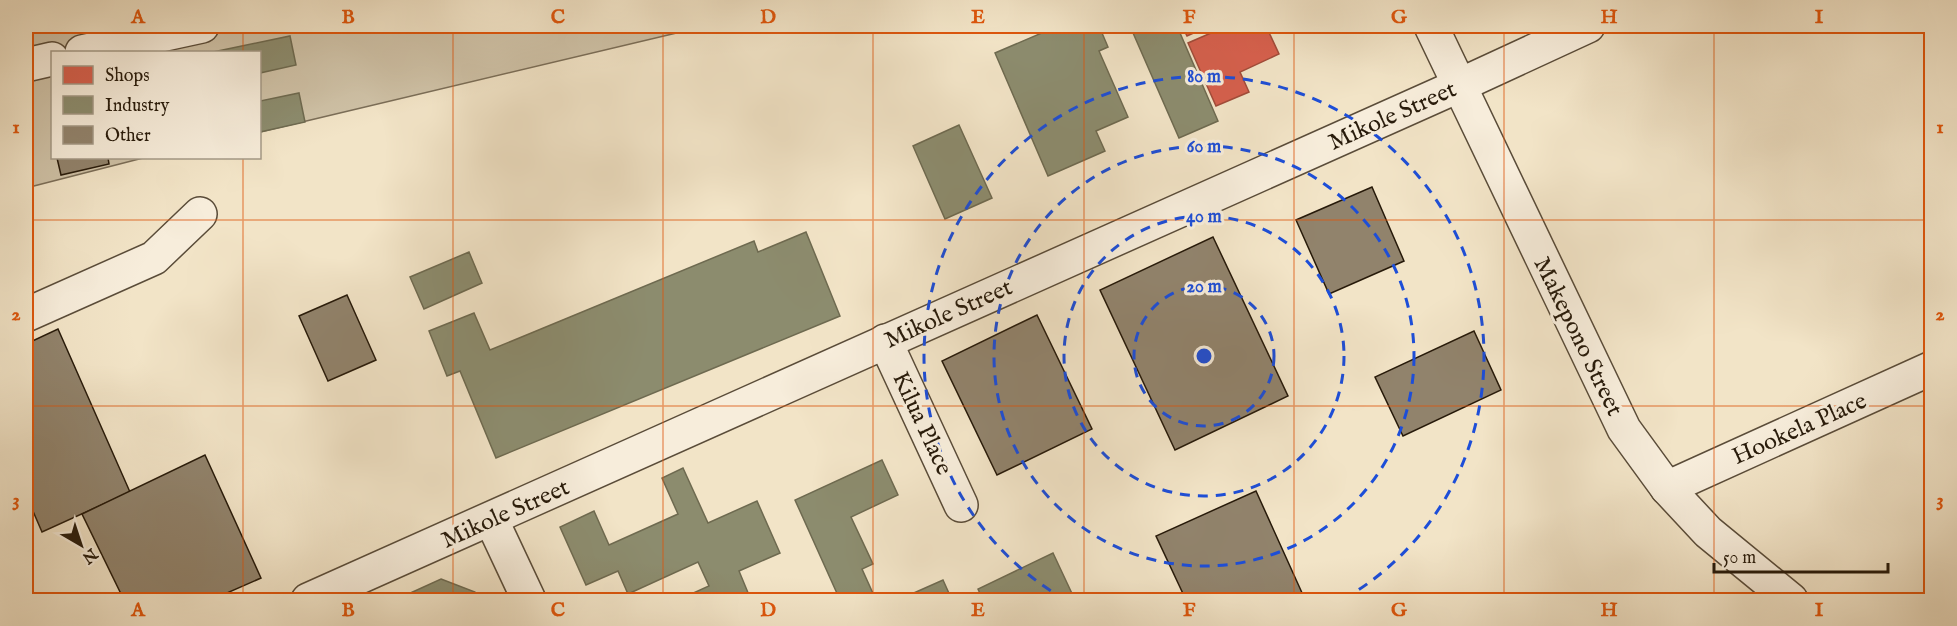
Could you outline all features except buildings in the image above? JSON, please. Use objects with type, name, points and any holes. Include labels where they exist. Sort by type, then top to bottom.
[{"type":"street","points":[[87,51],[202,26]]},
{"type":"street","name":"Makepono Street","points":[[1431,26],[1624,429],[1667,488],[1708,532],[1791,600]]},
{"type":"street","name":"Mikole Street","points":[[308,600],[1588,26]]},
{"type":"street","points":[[26,65],[51,59]]},
{"type":"street","points":[[26,315],[154,258],[200,214]]},
{"type":"street","name":"Kilua Place","points":[[885,342],[961,505]]},
{"type":"street","name":"Hookela Place","points":[[1667,488],[1932,368]]},
{"type":"street","points":[[491,519],[529,600]]},
{"type":"shaded area","points":[[26,26],[706,26],[261,132],[261,51],[51,51],[51,159],[139,159],[26,188]]}]
